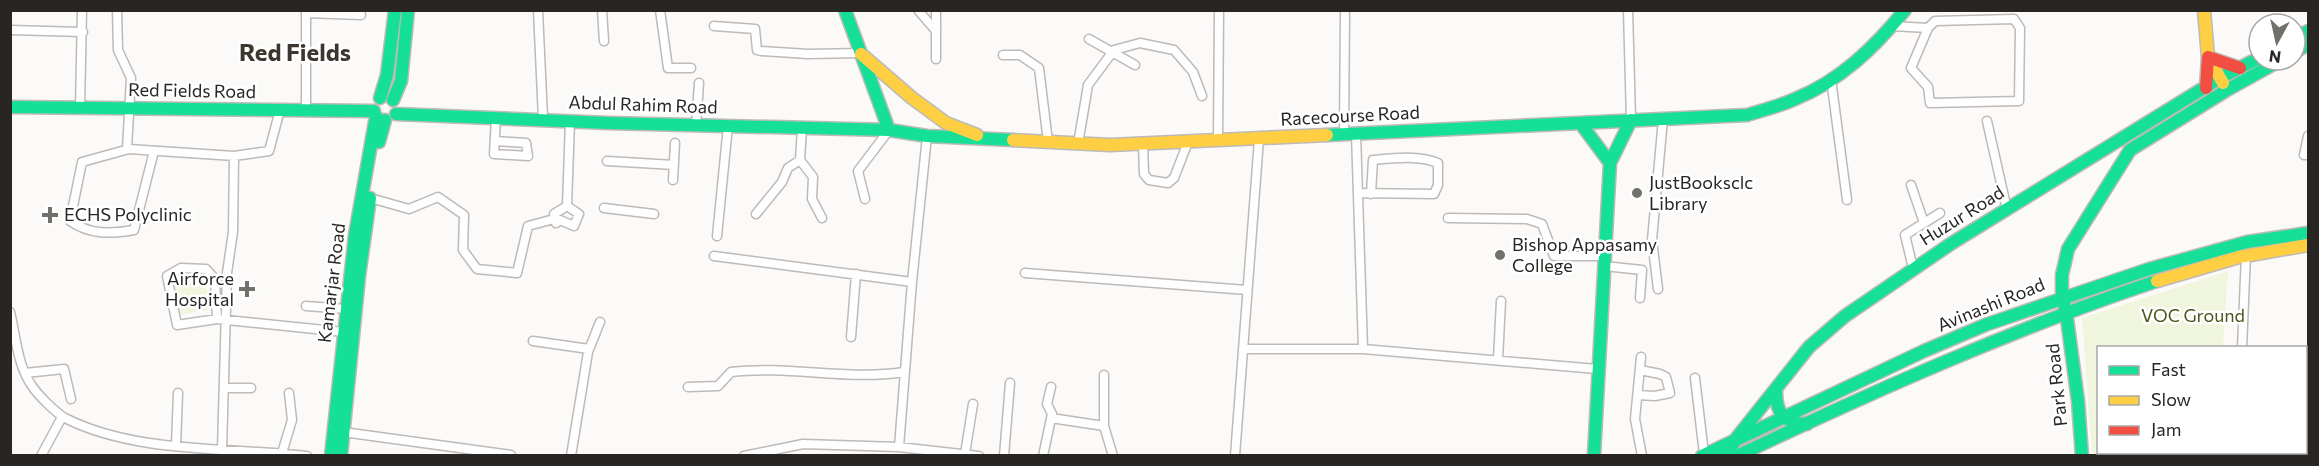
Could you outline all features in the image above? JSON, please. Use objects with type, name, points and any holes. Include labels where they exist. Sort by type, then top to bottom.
[{"type":"main road","points":[[341,456],[359,276],[383,115],[375,104],[380,99],[387,75],[395,10]]},
{"type":"main road","points":[[393,100],[401,81],[408,10]]},
{"type":"main road","points":[[845,10],[889,130]]},
{"type":"main road","name":"Racecourse Road","points":[[889,130],[927,136],[1110,146],[1747,115],[1800,98],[1857,62],[1905,10]]},
{"type":"main road","points":[[2204,10],[2208,57],[2206,87]]},
{"type":"main road","points":[[861,53],[912,98],[946,123],[984,138]]},
{"type":"main road","points":[[2208,57],[2240,68]]},
{"type":"main road","points":[[2208,57],[2227,90]]},
{"type":"main road","name":"Huzur Road","points":[[1727,456],[1735,440],[1809,347],[1845,316],[1913,268],[2220,78],[2247,64]]},
{"type":"main road","points":[[2127,137],[2134,148],[2259,72]]},
{"type":"main road","points":[[380,99],[387,97],[393,100],[397,107],[383,115]]},
{"type":"main road","name":"Red Fields Road","points":[[10,107],[306,110],[383,115]]},
{"type":"main road","name":"Abdul Rahim Road","points":[[383,115],[889,130]]},
{"type":"main road","name":"Kamarjar Road","points":[[331,456],[355,235],[383,115]]},
{"type":"main road","points":[[1594,456],[1610,163],[1631,120]]},
{"type":"main road","points":[[1581,124],[1610,163]]},
{"type":"main road","name":"Park Road","points":[[2082,456],[2078,401],[2066,311],[2062,297],[2062,275],[2067,249],[2130,150],[2134,148]]},
{"type":"main road","name":"Avinashi Road","points":[[1703,455],[1985,325],[2149,268],[2247,242],[2308,233]]},
{"type":"main road","name":"Avinashi Road","points":[[1737,456],[1751,452],[1929,366],[2066,311],[2246,254],[2308,245]]},
{"type":"main road","points":[[1776,391],[1775,407],[1779,415],[1796,424],[1807,424]]},
{"type":"main road","points":[[1751,452],[1761,428]]},
{"type":"street","points":[[80,108],[82,10]]},
{"type":"street","points":[[117,10],[117,50],[131,78],[127,149]]},
{"type":"street","points":[[538,10],[543,119]]},
{"type":"street","points":[[602,10],[604,41]]},
{"type":"street","points":[[660,10],[668,68],[691,68]]},
{"type":"street","points":[[918,10],[936,31]]},
{"type":"street","points":[[936,10],[936,59]]},
{"type":"street","points":[[1218,141],[1220,10]]},
{"type":"street","points":[[1345,10],[1350,134],[1358,194],[1363,349]]},
{"type":"street","points":[[1628,10],[1631,120]]},
{"type":"street","points":[[306,110],[306,12],[361,15]]},
{"type":"street","points":[[1892,26],[1928,28],[1935,21],[2014,19],[2020,28],[2019,101],[1930,103],[1928,87],[1911,68],[1928,28]]},
{"type":"street","points":[[714,26],[755,29],[757,50],[761,51],[808,54],[861,53]]},
{"type":"street","points":[[10,30],[83,32]]},
{"type":"street","points":[[1089,39],[1135,65]]},
{"type":"street","points":[[1078,144],[1088,85],[1114,50],[1140,43],[1173,50],[1193,72],[1202,96]]},
{"type":"street","points":[[1004,55],[1020,55],[1040,68],[1048,142]]},
{"type":"street","points":[[1831,79],[1847,200]]},
{"type":"street","points":[[696,125],[699,83]]},
{"type":"street","points":[[154,151],[134,230],[110,234],[81,229],[70,221],[82,162],[127,149],[234,156],[269,150],[280,110]]},
{"type":"street","points":[[495,141],[496,118]]},
{"type":"street","points":[[1658,289],[1652,240],[1663,119]]},
{"type":"street","points":[[567,206],[570,121]]},
{"type":"street","points":[[1987,121],[2007,210]]},
{"type":"street","points":[[717,236],[728,126]]},
{"type":"street","points":[[802,128],[800,160],[813,177],[812,199],[822,218]]},
{"type":"street","points":[[866,199],[858,171],[889,130]]},
{"type":"street","points":[[898,447],[927,136]]},
{"type":"street","points":[[2308,136],[2304,155],[2308,155]]},
{"type":"street","points":[[1235,456],[1259,139]]},
{"type":"street","points":[[1143,144],[1144,174],[1149,180],[1168,183],[1174,178],[1188,142]]},
{"type":"street","points":[[674,180],[675,143]]},
{"type":"street","points":[[222,449],[227,273],[233,232],[234,156]]},
{"type":"street","points":[[1358,194],[1371,194],[1434,194],[1438,185],[1438,163],[1430,160],[1397,158],[1373,160],[1371,194]]},
{"type":"street","points":[[756,214],[782,182],[788,168],[800,160]]},
{"type":"street","points":[[607,161],[674,165]]},
{"type":"street","points":[[1911,185],[1924,223]]},
{"type":"street","points":[[370,198],[409,209],[438,197],[464,214],[463,250],[477,269],[517,273],[528,226],[554,219]]},
{"type":"street","points":[[554,219],[556,223],[560,220],[574,226],[579,214],[567,206]]},
{"type":"street","points":[[554,219],[554,214],[567,206]]},
{"type":"street","points":[[604,208],[654,214]]},
{"type":"street","points":[[1913,268],[1905,235],[1940,213]]},
{"type":"street","points":[[1448,218],[1527,219],[1542,224],[1554,256],[1604,261],[1642,270],[1640,298]]},
{"type":"street","points":[[2242,346],[2246,254]]},
{"type":"street","points":[[714,256],[912,282]]},
{"type":"street","points":[[216,319],[214,279],[206,269],[181,268],[167,276],[177,325],[216,319],[344,332]]},
{"type":"street","points":[[1024,273],[1247,290]]},
{"type":"street","points":[[851,336],[856,274]]},
{"type":"street","points":[[1498,360],[1501,301]]},
{"type":"street","points":[[306,306],[346,309]]},
{"type":"street","points":[[10,312],[20,361],[25,373],[32,386],[62,417],[107,434],[176,445],[307,456]]},
{"type":"street","points":[[571,456],[589,350],[600,322]]},
{"type":"street","points":[[533,342],[589,350]]},
{"type":"street","points":[[1243,349],[1363,349],[1597,369]]},
{"type":"street","points":[[1641,357],[1635,419],[1642,456]]},
{"type":"street","points":[[10,365],[20,361]]},
{"type":"street","points":[[25,373],[64,369],[71,399]]},
{"type":"street","points":[[688,387],[718,386],[731,372],[761,369],[878,376],[904,372]]},
{"type":"street","points":[[1638,395],[1655,396],[1670,393],[1666,377],[1640,370]]},
{"type":"street","points":[[1104,375],[1104,426],[1113,456]]},
{"type":"street","points":[[1695,378],[1703,455]]},
{"type":"street","points":[[1004,456],[1010,383]]},
{"type":"street","points":[[1043,456],[1052,414],[1047,404],[1051,387]]},
{"type":"street","points":[[224,388],[251,388]]},
{"type":"street","points":[[176,445],[178,393]]},
{"type":"street","points":[[282,453],[292,420],[289,393]]},
{"type":"street","points":[[965,454],[973,404]]},
{"type":"street","points":[[40,456],[62,417]]},
{"type":"street","points":[[1051,418],[1104,426]]},
{"type":"street","points":[[343,432],[512,455]]},
{"type":"street","points":[[744,456],[803,444],[898,447],[979,456]]},
{"type":"green space","name":"VOC Ground","points":[[2228,271],[2223,346],[2097,346],[2097,454],[2216,455],[2092,455],[2082,318]]},
{"type":"green space","points":[[173,281],[196,283],[207,290],[210,294],[210,309],[180,315]]},
{"type":"traffic: fast","points":[[380,98],[387,75],[395,10]]},
{"type":"traffic: fast","points":[[393,100],[401,81],[408,10]]},
{"type":"traffic: fast","points":[[845,10],[889,130]]},
{"type":"traffic: fast","points":[[1327,135],[1747,115],[1777,106],[1827,83],[1869,50],[1905,10]]},
{"type":"traffic: fast","points":[[1727,456],[1735,440],[1809,347],[1845,316],[1952,243],[2220,78],[2247,64]]},
{"type":"traffic: fast","points":[[2082,456],[2078,401],[2066,311],[2062,297],[2062,275],[2068,249],[2130,150],[2259,72]]},
{"type":"traffic: fast","points":[[10,107],[374,111]]},
{"type":"traffic: fast","points":[[396,114],[608,123],[889,130],[927,136],[1013,140]]},
{"type":"traffic: fast","points":[[331,456],[355,235],[376,116]]},
{"type":"traffic: fast","points":[[379,142],[385,120]]},
{"type":"traffic: fast","points":[[1610,163],[1631,120]]},
{"type":"traffic: fast","points":[[1581,124],[1610,163],[1594,456]]},
{"type":"traffic: fast","points":[[341,456],[359,276],[370,198]]},
{"type":"traffic: fast","points":[[1702,456],[1924,351],[1985,325],[2149,269],[2247,242],[2308,233]]},
{"type":"traffic: fast","points":[[1737,456],[1944,362],[2050,319],[2157,281]]},
{"type":"traffic: fast","points":[[1776,391],[1776,399],[1783,416],[1792,422],[1807,424]]},
{"type":"traffic: slow","points":[[2204,10],[2208,57],[2223,83]]},
{"type":"traffic: slow","points":[[861,54],[912,98],[946,123],[977,135]]},
{"type":"traffic: slow","points":[[1013,140],[1110,145],[1327,135]]},
{"type":"traffic: slow","points":[[2157,281],[2239,257],[2308,245]]},
{"type":"traffic: jam","points":[[2206,88],[2208,57],[2240,68]]},
{"type":"place","name":"JustBooksclc Library","points":[[1637,193]]},
{"type":"place","name":"ECHS Polyclinic","points":[[50,215]]},
{"type":"place","name":"Bishop Appasamy College","points":[[1500,255]]},
{"type":"place","name":"Airforce Hospital","points":[[247,289]]},
{"type":"district","name":"Red Fields","points":[[295,53]]}]
